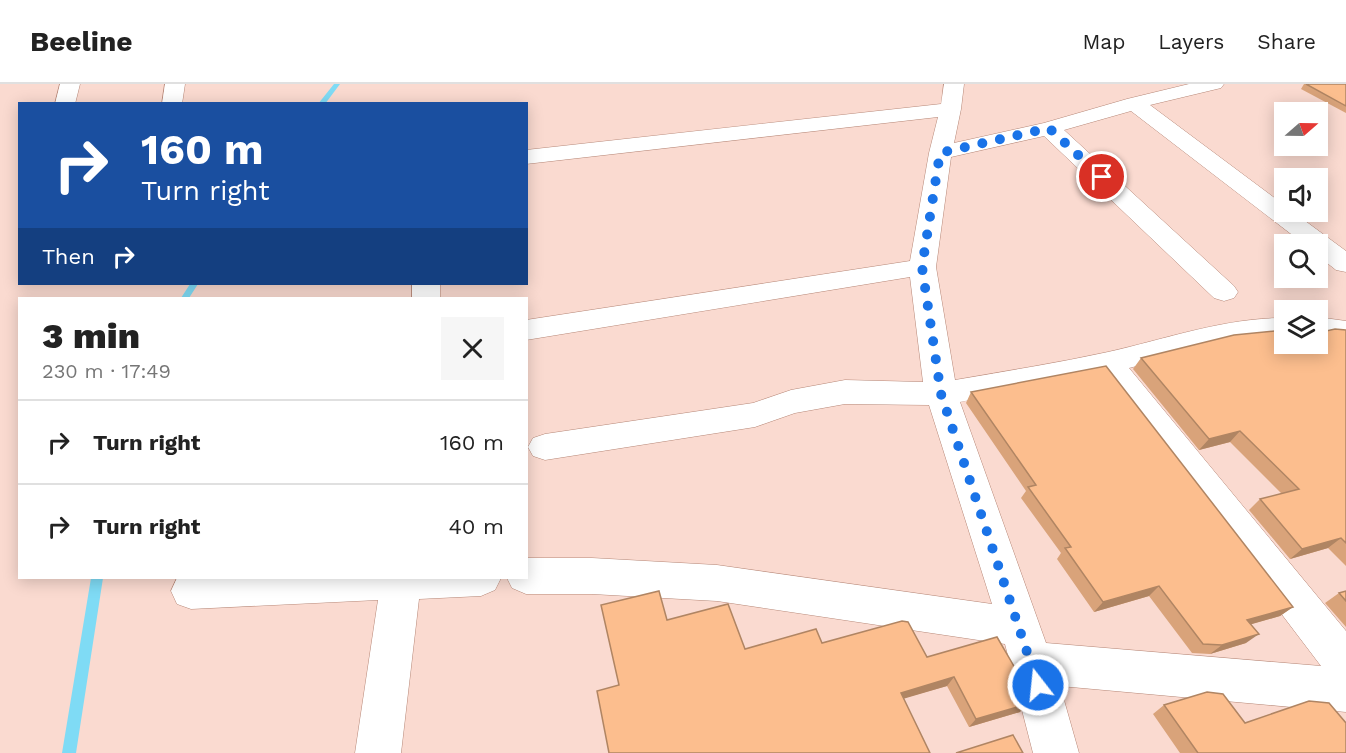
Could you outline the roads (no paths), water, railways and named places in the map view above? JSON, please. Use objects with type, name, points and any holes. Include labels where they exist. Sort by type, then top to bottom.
[{"type":"street","points":[[66,102],[70,84]]},
{"type":"street","points":[[172,102],[175,84]]},
{"type":"street","points":[[954,84],[951,109],[940,153],[922,267],[941,394],[1026,645],[1056,753]]},
{"type":"street","points":[[940,153],[1049,128],[1134,103],[1214,84]]},
{"type":"street","points":[[1134,103],[1346,264]]},
{"type":"street","points":[[528,158],[951,109]]},
{"type":"street","points":[[1049,128],[1224,292]]},
{"type":"street","points":[[528,330],[922,267]]},
{"type":"street","points":[[545,447],[755,414],[791,402],[845,392],[941,394],[1107,363],[1214,336],[1274,328]]},
{"type":"street","points":[[1328,329],[1346,331]]},
{"type":"street","points":[[1107,363],[1346,664]]},
{"type":"street","points":[[528,576],[592,576],[717,583],[1026,645],[1346,690]]},
{"type":"street","points":[[191,591],[441,579]]},
{"type":"street","points":[[378,753],[401,580]]},
{"type":"waterway","points":[[323,102],[337,84]]},
{"type":"waterway","points":[[186,297],[193,285]]},
{"type":"waterway","points":[[69,753],[97,579]]}]
